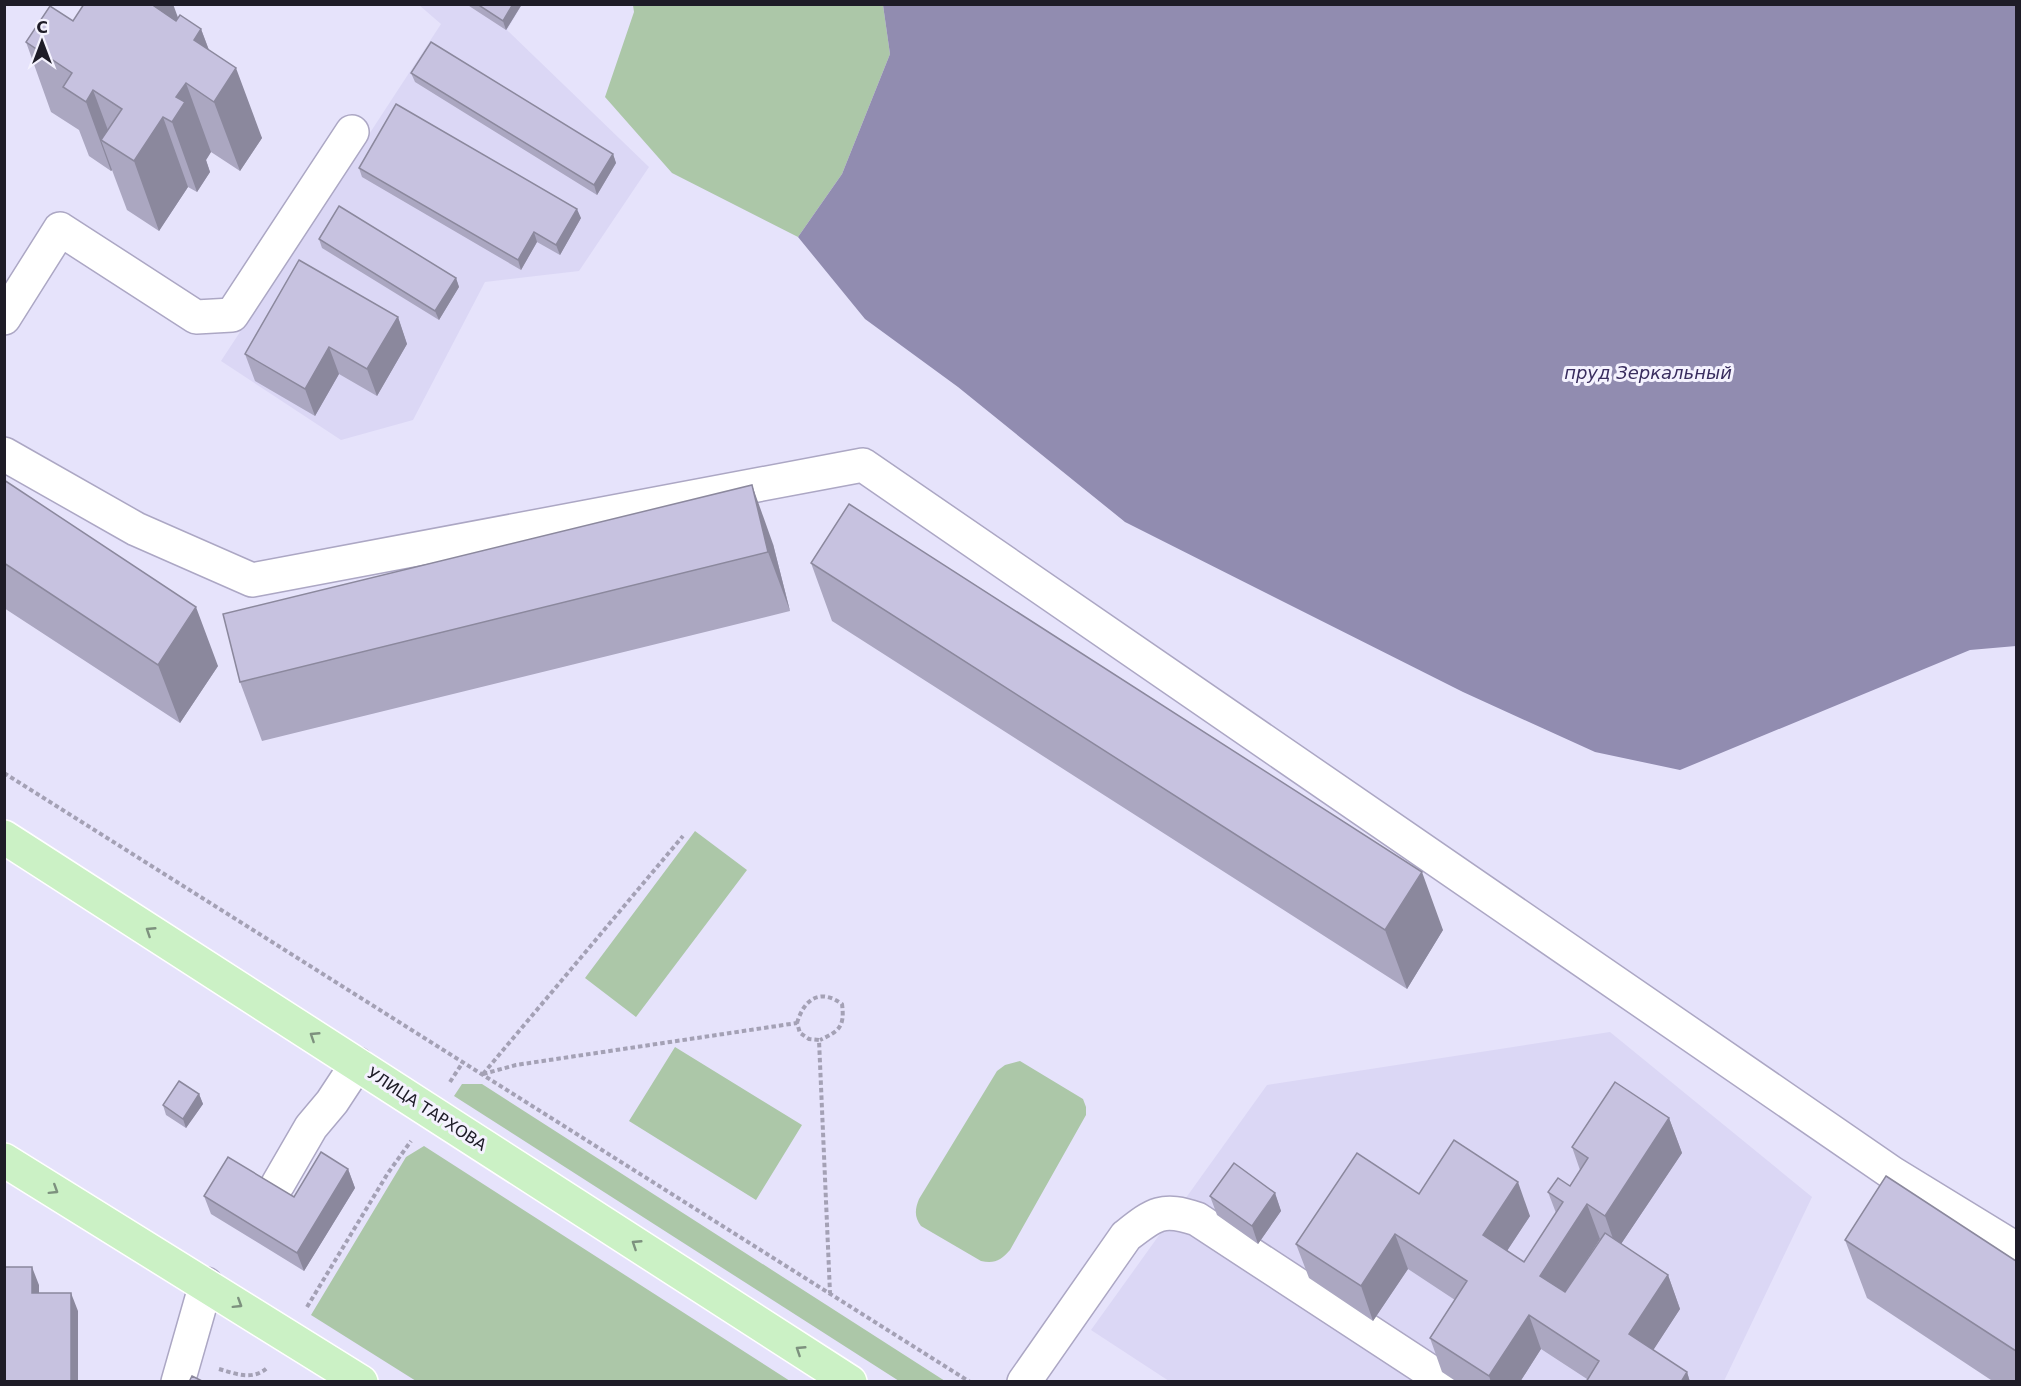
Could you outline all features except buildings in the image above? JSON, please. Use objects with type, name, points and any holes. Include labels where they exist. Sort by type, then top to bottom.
[{"type":"main road","name":"УЛИЦА ТАРХОВА","points":[[4,837],[850,1382]]},
{"type":"main road","points":[[4,1160],[361,1382]]},
{"type":"lane","points":[[4,318],[60,229],[196,317],[232,315],[352,132]]},
{"type":"lane","points":[[4,454],[136,530],[252,580],[863,465],[1892,1173],[2016,1249]]},
{"type":"lane","points":[[278,1184],[311,1127],[332,1102],[357,1064]]},
{"type":"lane","points":[[1024,1382],[1126,1236],[1145,1221],[1161,1214],[1176,1212],[1197,1219],[1446,1382]]},
{"type":"lane","points":[[181,1371],[206,1284]]},
{"type":"path","points":[[4,773],[970,1382]]},
{"type":"path","points":[[483,1075],[683,836]]},
{"type":"path","points":[[819,996],[832,996],[842,1004],[841,1027],[835,1033],[819,1040],[809,1039],[800,1033],[797,1023],[800,1012],[809,1001],[819,996]]},
{"type":"path","points":[[483,1075],[516,1065],[797,1023]]},
{"type":"path","points":[[819,1040],[830,1293]]},
{"type":"path","points":[[445,1089],[463,1062]]},
{"type":"path","points":[[304,1312],[388,1173],[411,1140]]},
{"type":"path","points":[[181,1371],[249,1376],[265,1370],[273,1362]]},
{"type":"shaded area","points":[[419,5],[522,5],[507,30],[649,167],[579,271],[485,282],[413,420],[341,440],[221,361],[441,24]]},
{"type":"shaded area","points":[[1610,1032],[1812,1197],[1724,1381],[1169,1381],[1091,1330],[1267,1085]]},
{"type":"green space","points":[[633,5],[883,5],[890,54],[842,174],[798,237],[672,173],[605,97],[634,12]]},
{"type":"green space","points":[[695,831],[747,870],[636,1017],[585,978]]},
{"type":"green space","points":[[675,1047],[802,1125],[756,1200],[629,1121]]},
{"type":"green space","points":[[1020,1061],[1083,1099],[1086,1115],[1010,1250],[997,1260],[981,1261],[921,1226],[916,1216],[917,1206],[919,1199],[997,1071],[1005,1065]]},
{"type":"green space","points":[[462,1084],[482,1084],[945,1381],[899,1381],[454,1096]]},
{"type":"green space","points":[[424,1146],[790,1381],[416,1381],[311,1315],[406,1157]]},
{"type":"water","name":"пруд Зеркальный","points":[[883,5],[2016,5],[2016,646],[1970,650],[1680,770],[1595,752],[1463,692],[1125,522],[958,387],[865,319],[798,237],[842,174],[890,54]]}]
